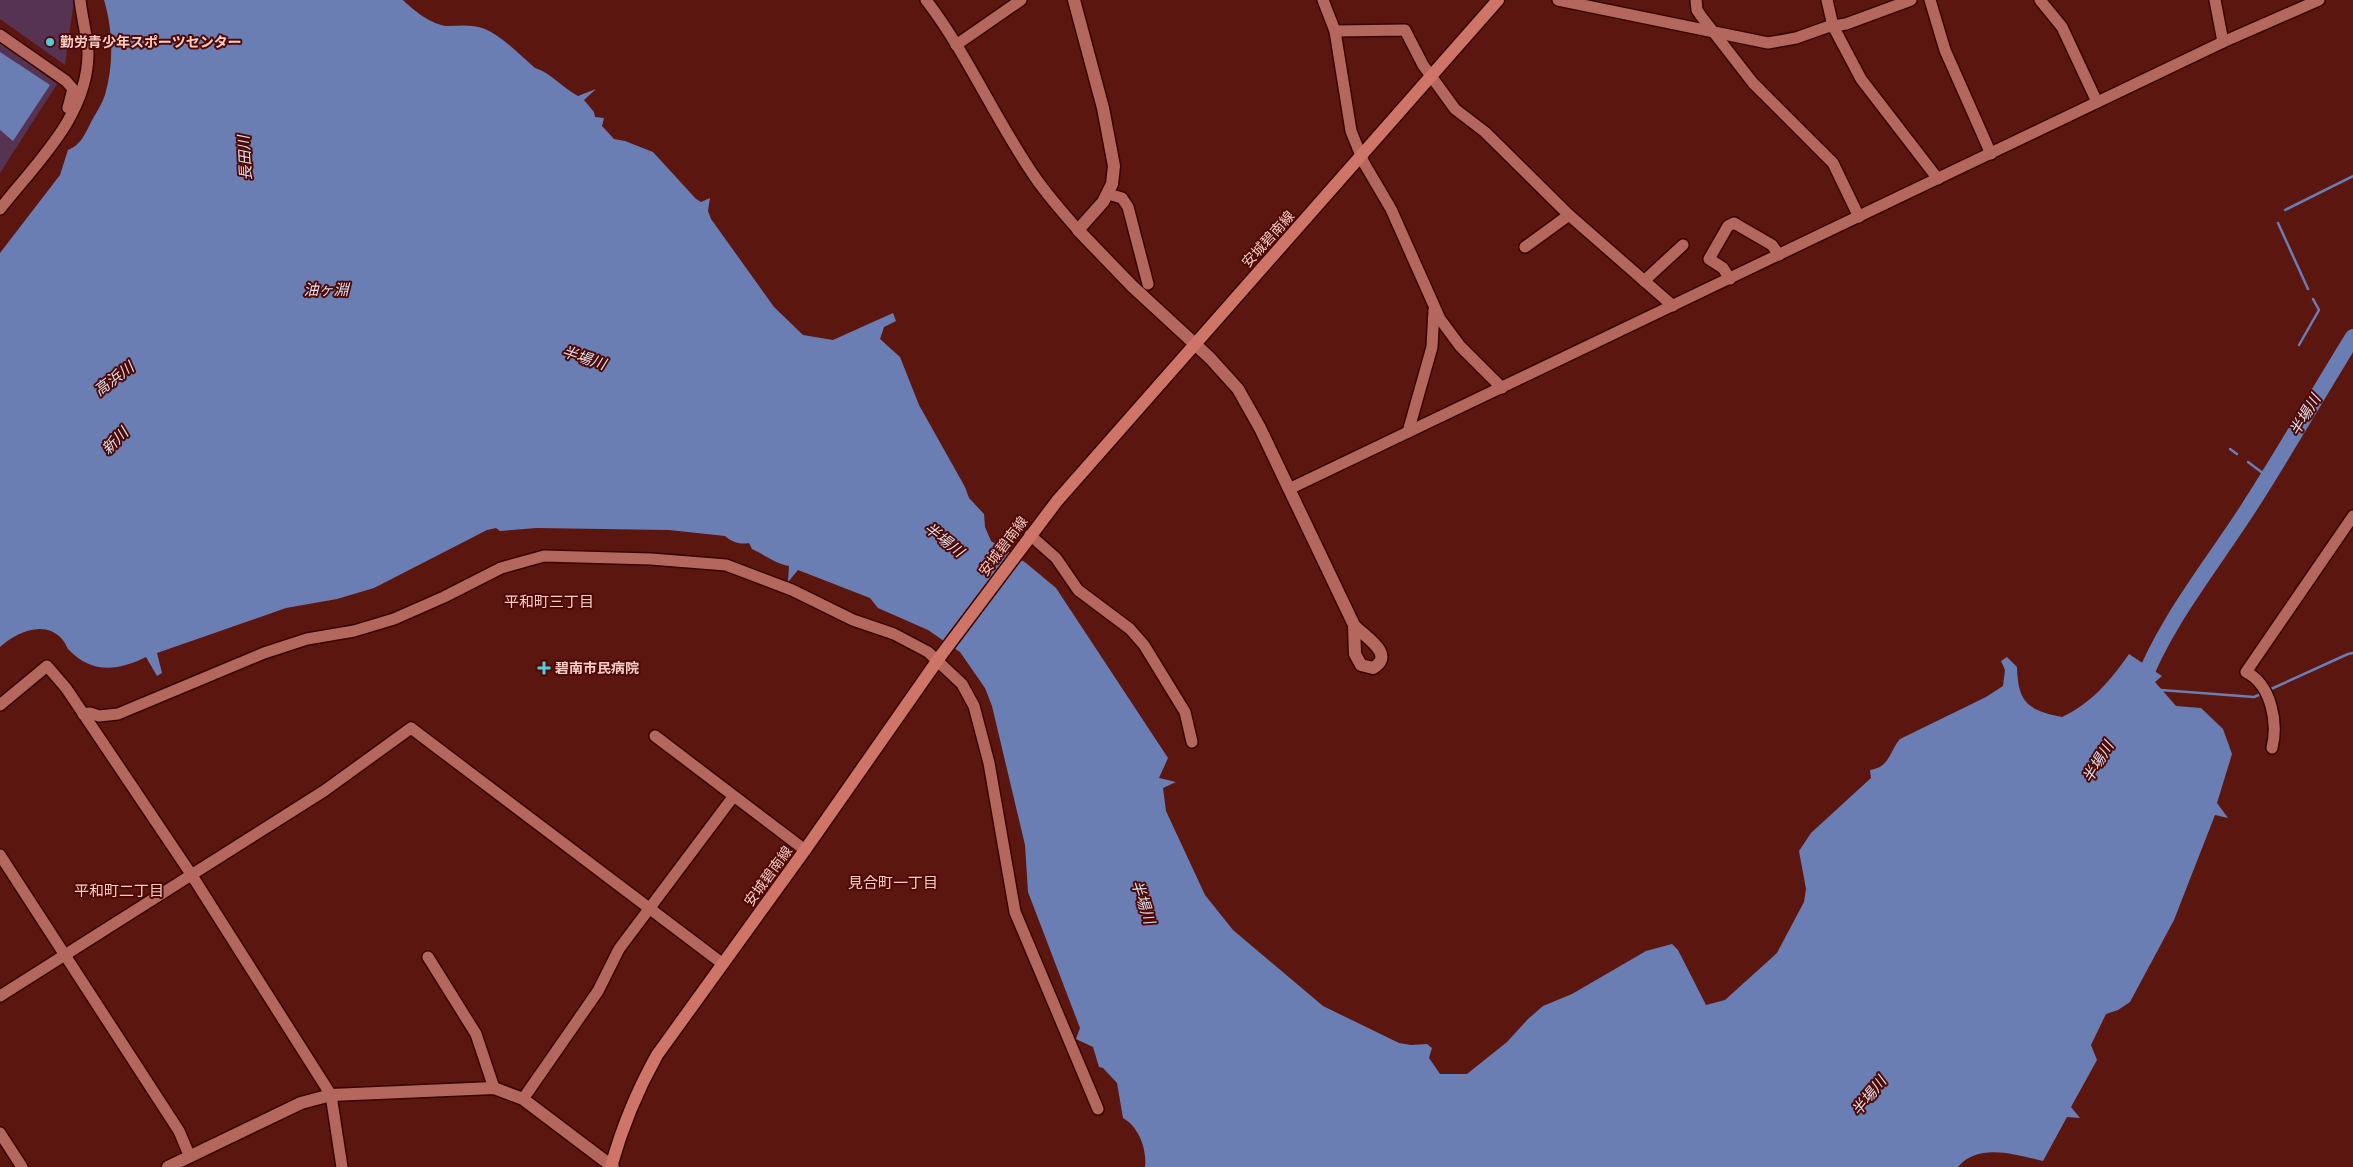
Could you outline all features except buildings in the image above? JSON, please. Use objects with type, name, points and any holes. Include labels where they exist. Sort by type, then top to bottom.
[{"type":"main road","name":"安城碧南線","points":[[612,1167],[622,1130],[641,1083],[657,1055],[805,850],[940,657],[1030,535],[1087,466],[1498,0]]},
{"type":"street","points":[[0,209],[66,125],[78,102],[85,78],[88,54],[80,0]]},
{"type":"street","points":[[926,0],[956,45],[1036,179],[1078,230],[1132,286],[1221,368],[1244,398],[1354,625]]},
{"type":"street","points":[[956,45],[1021,0]]},
{"type":"street","points":[[1074,0],[1114,155],[1114,175],[1108,194],[1096,213],[1078,230]]},
{"type":"street","points":[[1323,0],[1335,31],[1350,123],[1361,156],[1391,208],[1428,288],[1434,307],[1453,338],[1502,388]]},
{"type":"street","points":[[1558,0],[1751,40],[1777,43],[1833,26],[1846,24],[1911,0]]},
{"type":"street","points":[[1696,0],[1697,10],[1753,83],[1832,163],[1859,217]]},
{"type":"street","points":[[1827,0],[1833,26],[1862,79],[1938,179]]},
{"type":"street","points":[[1930,0],[1945,50],[1991,154]]},
{"type":"street","points":[[2040,0],[2062,26],[2097,102]]},
{"type":"street","points":[[2215,0],[2223,42]]},
{"type":"street","points":[[1289,489],[2223,42],[2319,0]]},
{"type":"street","points":[[1335,31],[1405,30],[1423,65],[1455,109],[1486,132],[1569,214],[1673,306]]},
{"type":"street","points":[[0,35],[66,81],[73,89],[65,118],[66,125]]},
{"type":"street","points":[[1108,194],[1122,198],[1128,207],[1148,284]]},
{"type":"street","points":[[1525,247],[1569,214]]},
{"type":"street","points":[[1730,279],[1723,268],[1709,259],[1728,226],[1734,223],[1772,245],[1779,255]]},
{"type":"street","points":[[1644,281],[1683,245]]},
{"type":"street","points":[[1408,432],[1432,347],[1434,307]]},
{"type":"street","points":[[2272,748],[2275,727],[2270,704],[2261,686],[2252,675],[2246,672],[2353,516]]},
{"type":"street","points":[[1030,535],[1056,558],[1078,590],[1130,629],[1144,646],[1185,712],[1192,742]]},
{"type":"street","points":[[83,714],[90,713],[99,716],[118,714],[264,653],[307,640],[354,631],[394,619],[444,597],[501,568],[544,556],[651,559],[726,565],[792,590],[852,620],[894,634],[940,657],[962,684],[974,706],[989,763],[1015,912],[1098,1109]]},
{"type":"street","points":[[0,706],[47,666],[66,688],[191,874],[331,1096],[342,1167]]},
{"type":"street","points":[[0,996],[324,791],[411,728],[722,964]]},
{"type":"street","points":[[655,736],[805,850]]},
{"type":"street","points":[[523,1099],[598,991],[620,949],[733,797]]},
{"type":"street","points":[[0,855],[179,1131],[190,1156]]},
{"type":"street","points":[[428,957],[476,1034],[494,1088]]},
{"type":"street","points":[[169,1167],[301,1103],[331,1096],[494,1088],[523,1099],[612,1167]]},
{"type":"street","points":[[0,1133],[22,1167]]},
{"type":"shaded area","name":"勤労青少年スポーツセンター","points":[[0,0],[74,0],[65,65],[0,19]]},
{"type":"shaded area","points":[[0,42],[57,84],[0,173]]},
{"type":"water","name":"油ヶ淵","points":[[104,0],[403,0],[417,12],[435,23],[447,26],[480,27],[492,32],[505,41],[535,68],[546,73],[578,96],[596,89],[584,100],[594,112],[595,117],[604,118],[602,126],[614,139],[625,141],[653,152],[696,199],[701,202],[710,198],[708,211],[711,219],[774,307],[803,335],[833,340],[893,313],[896,321],[884,327],[880,339],[900,357],[919,405],[965,487],[969,498],[984,514],[985,527],[991,541],[1026,563],[1056,588],[1168,758],[1159,778],[1176,782],[1163,788],[1166,811],[1205,895],[1233,930],[1323,1006],[1399,1043],[1411,1045],[1427,1044],[1432,1048],[1429,1058],[1440,1074],[1467,1074],[1507,1042],[1543,1006],[1572,994],[1646,951],[1672,944],[1678,950],[1706,1005],[1725,1000],[1777,953],[1804,902],[1806,889],[1799,851],[1811,833],[1871,778],[1870,770],[1882,766],[1900,739],[1986,697],[2003,686],[2005,670],[2001,661],[2007,657],[2017,667],[2020,689],[2027,703],[2033,708],[2062,717],[2082,705],[2100,690],[2129,654],[2162,676],[2155,682],[2176,706],[2201,708],[2223,729],[2232,754],[2217,803],[2228,818],[2215,815],[2174,920],[2130,1002],[2118,1010],[2106,1014],[2091,1045],[2097,1060],[2071,1107],[2080,1118],[2067,1117],[2043,1161],[1998,1152],[1976,1155],[1966,1159],[1958,1167],[1145,1167],[1145,1153],[1141,1139],[1129,1122],[1123,1118],[1117,1083],[1103,1068],[1099,1067],[1093,1047],[1076,1039],[1080,1028],[1028,892],[1025,845],[992,706],[985,688],[960,652],[928,630],[878,608],[870,598],[798,570],[788,582],[789,566],[752,549],[749,543],[736,543],[725,536],[669,530],[537,528],[500,531],[496,528],[487,530],[374,588],[337,599],[286,608],[157,653],[162,673],[157,676],[146,657],[125,665],[105,668],[86,663],[68,649],[64,641],[55,633],[47,630],[30,630],[14,637],[0,647],[0,253],[60,175],[68,150],[82,139],[104,98],[110,71],[111,35]]},
{"type":"water","points":[[0,52],[50,85],[13,141],[0,130]]},
{"type":"waterway","points":[[2285,210],[2353,176]]},
{"type":"waterway","points":[[2278,223],[2308,289]]},
{"type":"waterway","points":[[2299,345],[2319,310],[2313,299]]},
{"type":"waterway","name":"半場川","points":[[2140,688],[2150,664],[2174,619],[2260,490],[2353,337]]},
{"type":"waterway","points":[[2230,449],[2237,454]]},
{"type":"waterway","points":[[2248,462],[2268,477]]},
{"type":"waterway","points":[[2271,689],[2353,653]]},
{"type":"waterway","points":[[2161,690],[2254,697],[2261,694]]},
{"type":"place","name":"勤労青少年スポーツセンター","points":[[50,42]]},
{"type":"place","name":"碧南市民病院","points":[[544,668]]},
{"type":"district","name":"平和町三丁目","points":[[549,602]]},
{"type":"district","name":"見合町一丁目","points":[[893,883]]},
{"type":"district","name":"平和町二丁目","points":[[119,891]]},
{"type":"water label","name":"長田川","points":[[245,158]]},
{"type":"water label","name":"高浜川","points":[[114,379]]},
{"type":"water label","name":"新川","points":[[115,441]]}]
